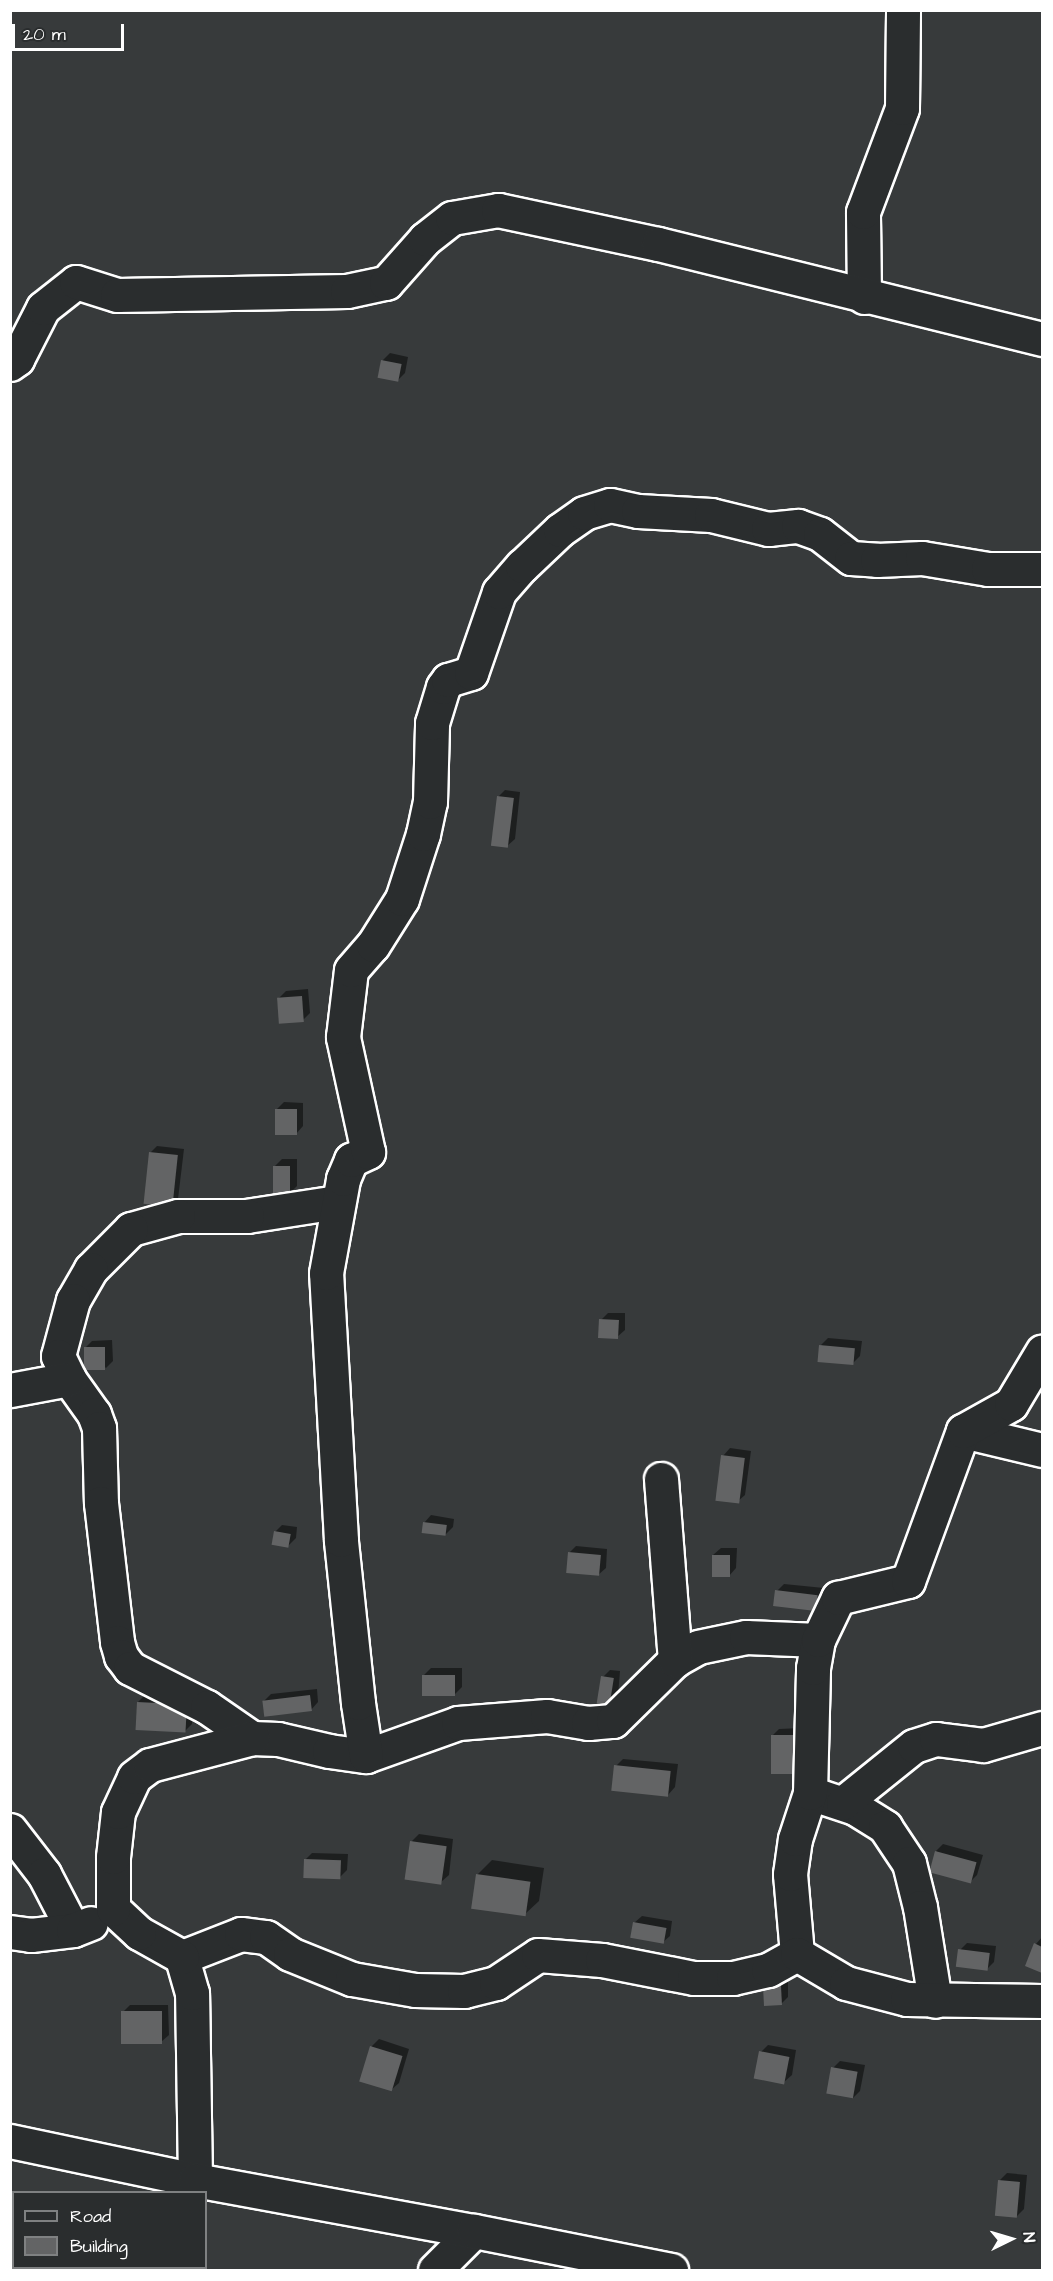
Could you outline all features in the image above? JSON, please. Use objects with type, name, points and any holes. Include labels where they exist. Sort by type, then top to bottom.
[{"type":"street","points":[[864,297],[863,212],[902,108],[903,10]]},
{"type":"street","points":[[12,360],[43,308],[76,282],[117,295],[347,291],[386,283],[425,239],[452,218],[498,210],[658,244],[864,297],[1042,339]]},
{"type":"street","points":[[366,1756],[358,1703],[341,1539],[326,1273],[337,1202],[351,1160],[368,1152],[343,1037],[351,970],[374,945],[402,899],[423,834],[430,802],[432,723],[443,687],[448,680],[471,673],[499,592],[560,530],[584,513],[610,506],[638,511],[711,515],[768,529],[798,526],[820,534],[851,558],[877,560],[922,558],[988,569],[1042,569]]},
{"type":"street","points":[[252,1738],[207,1707],[130,1668],[121,1656],[117,1642],[101,1503],[99,1428],[94,1414],[69,1379],[58,1356],[73,1300],[91,1269],[131,1229],[178,1216],[247,1216],[337,1202]]},
{"type":"street","points":[[797,1954],[790,1874],[795,1839],[810,1793],[813,1668],[818,1640],[838,1598],[908,1581],[963,1431],[1011,1404],[1042,1352]]},
{"type":"street","points":[[11,1389],[69,1379]]},
{"type":"street","points":[[963,1431],[1042,1450]]},
{"type":"street","points":[[661,1479],[675,1660]]},
{"type":"street","points":[[195,2180],[192,1993],[182,1957],[139,1933],[113,1909],[113,1857],[118,1812],[134,1777],[150,1765],[172,1757],[252,1738],[278,1739],[329,1751],[366,1756],[458,1723],[547,1716],[588,1723],[613,1721],[675,1660],[698,1647],[747,1637],[818,1640]]},
{"type":"street","points":[[843,1803],[914,1746],[936,1739],[983,1745],[1042,1728]]},
{"type":"street","points":[[810,1793],[843,1803],[885,1827],[909,1863],[920,1907],[935,2001]]},
{"type":"street","points":[[10,1830],[44,1874],[73,1930]]},
{"type":"street","points":[[10,1932],[32,1935],[73,1930],[88,1925],[113,1909]]},
{"type":"street","points":[[182,1957],[241,1934],[266,1937],[290,1954],[352,1979],[415,1990],[464,1991],[496,1983],[538,1955],[602,1960],[694,1978],[734,1978],[768,1970],[797,1954]]},
{"type":"street","points":[[797,1954],[846,1983],[907,1999],[1042,2001]]},
{"type":"street","points":[[10,2141],[195,2180],[474,2230],[670,2271]]},
{"type":"street","points":[[435,2271],[474,2230]]},
{"type":"building","points":[[381,360],[402,364],[398,382],[378,378]]},
{"type":"building","points":[[497,796],[514,798],[508,848],[491,846]]},
{"type":"building","points":[[302,996],[304,1022],[279,1024],[277,998]]},
{"type":"building","points":[[275,1109],[297,1109],[297,1135],[275,1135]]},
{"type":"building","points":[[149,1152],[178,1155],[172,1207],[144,1204]]},
{"type":"building","points":[[273,1166],[290,1166],[290,1194],[273,1194]]},
{"type":"building","points":[[599,1319],[619,1320],[618,1339],[598,1338]]},
{"type":"building","points":[[819,1345],[855,1348],[853,1365],[818,1362]]},
{"type":"building","points":[[84,1347],[105,1347],[105,1370],[84,1370]]},
{"type":"building","points":[[721,1455],[745,1458],[739,1504],[715,1501]]},
{"type":"building","points":[[423,1522],[447,1525],[445,1536],[422,1533]]},
{"type":"building","points":[[274,1531],[291,1534],[288,1548],[272,1545]]},
{"type":"building","points":[[568,1552],[601,1555],[599,1576],[566,1573]]},
{"type":"building","points":[[712,1555],[730,1555],[730,1577],[712,1577]]},
{"type":"building","points":[[775,1590],[818,1595],[816,1611],[773,1606]]},
{"type":"building","points":[[422,1675],[455,1675],[455,1696],[422,1696]]},
{"type":"building","points":[[601,1676],[614,1678],[609,1706],[597,1704]]},
{"type":"building","points":[[310,1695],[312,1711],[264,1717],[262,1701]]},
{"type":"building","points":[[137,1702],[187,1705],[185,1733],[136,1730]]},
{"type":"building","points":[[771,1735],[794,1735],[794,1774],[771,1774]]},
{"type":"building","points":[[614,1765],[671,1771],[668,1797],[611,1791]]},
{"type":"building","points":[[410,1841],[447,1846],[441,1885],[405,1880]]},
{"type":"building","points":[[935,1851],[977,1862],[971,1883],[929,1872]]},
{"type":"building","points":[[304,1859],[341,1860],[340,1879],[303,1878]]},
{"type":"building","points":[[476,1874],[530,1882],[526,1916],[471,1909]]},
{"type":"building","points":[[633,1922],[666,1928],[664,1944],[630,1938]]},
{"type":"building","points":[[1034,1943],[1042,1947],[1042,1973],[1025,1966]]},
{"type":"building","points":[[958,1949],[990,1953],[988,1971],[956,1967]]},
{"type":"building","points":[[781,1986],[782,2005],[764,2006],[763,1987]]},
{"type":"building","points":[[121,2011],[162,2011],[162,2044],[121,2044]]},
{"type":"building","points":[[370,2046],[403,2056],[392,2091],[359,2081]]},
{"type":"building","points":[[759,2051],[789,2057],[784,2084],[754,2078]]},
{"type":"building","points":[[831,2067],[858,2072],[853,2098],[826,2094]]},
{"type":"building","points":[[998,2180],[1020,2182],[1017,2218],[995,2216]]}]
